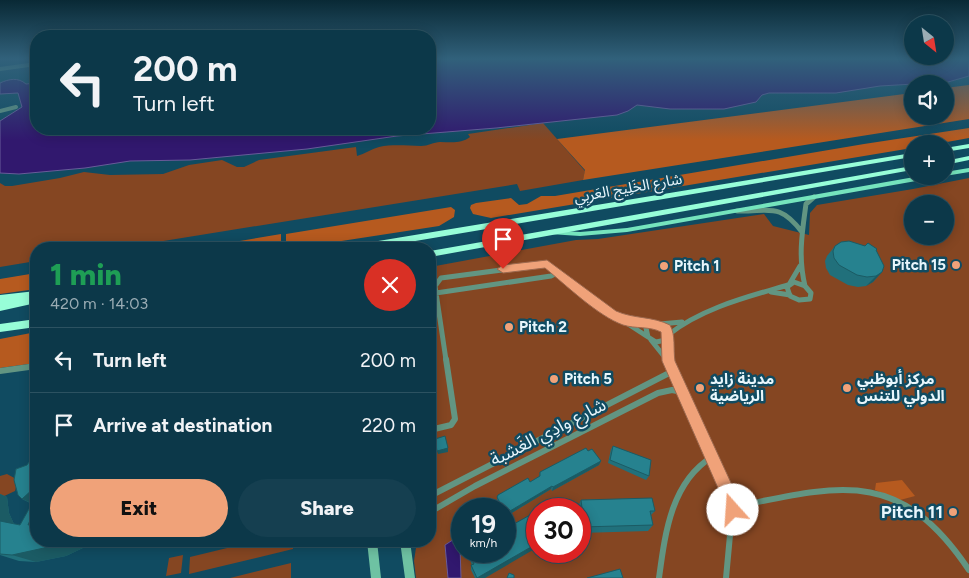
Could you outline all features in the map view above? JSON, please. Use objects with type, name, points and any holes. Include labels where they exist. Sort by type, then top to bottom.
[{"type":"highway","points":[[954,148],[969,146]]},
{"type":"highway","name":"شارع الخَلِيج العَربِي","points":[[390,242],[904,156]]},
{"type":"highway","points":[[954,160],[969,158]]},
{"type":"highway","name":"شارع الخَلِيج العَربِي","points":[[436,255],[550,232],[904,169]]},
{"type":"highway","points":[[0,299],[30,295]]},
{"type":"highway","points":[[0,306],[30,301]]},
{"type":"highway","points":[[0,328],[30,324]]},
{"type":"highway","points":[[0,332],[30,324]]},
{"type":"main road","points":[[954,172],[969,170]]},
{"type":"main road","points":[[550,232],[580,234],[622,231],[904,181]]},
{"type":"street","points":[[0,111],[16,107]]},
{"type":"street","points":[[768,292],[790,296],[799,300],[810,299],[811,293],[806,286],[800,265],[806,204],[814,197]]},
{"type":"street","points":[[736,211],[776,210],[793,220],[802,232]]},
{"type":"street","points":[[436,429],[451,425],[455,419],[436,293],[436,282],[444,277],[542,264],[550,265],[602,308],[658,342],[668,337],[685,322]]},
{"type":"street","points":[[790,296],[787,291],[789,284],[800,265]]},
{"type":"street","points":[[436,293],[551,276],[559,272]]},
{"type":"street","points":[[626,321],[651,324],[685,322],[789,284],[797,282],[806,286]]},
{"type":"street","points":[[651,324],[646,330],[649,338],[668,361],[734,507],[730,520],[726,578]]},
{"type":"street","points":[[659,324],[666,328],[668,361]]},
{"type":"street","points":[[0,373],[30,367]]},
{"type":"street","name":"شارع وادِي الغَشبة","points":[[436,493],[673,371]]},
{"type":"street","name":"شارع وادِي الغَشبة","points":[[436,509],[475,486],[658,393],[667,391],[682,392]]},
{"type":"street","points":[[659,578],[678,496],[687,479],[698,466],[712,457]]},
{"type":"street","points":[[734,507],[836,489],[871,492],[898,502],[922,518],[944,538],[969,570]]},
{"type":"street","points":[[373,547],[376,578]]},
{"type":"street","points":[[406,547],[410,578]]},
{"type":"street","points":[[407,552],[409,547]]},
{"type":"shaded area","points":[[0,86],[30,86],[30,135],[409,135],[307,149],[190,160],[130,161],[85,168],[19,174],[0,173],[0,121],[22,107],[18,93],[0,94]]},
{"type":"shaded area","points":[[436,86],[880,86],[836,93],[769,93],[762,95],[756,102],[724,109],[670,109],[637,105],[617,115],[436,133]]},
{"type":"shaded area","points":[[969,86],[969,119],[954,121],[954,87]]},
{"type":"shaded area","points":[[904,94],[904,125],[931,125],[583,180],[585,170],[557,139]]},
{"type":"shaded area","points":[[543,123],[585,171],[583,180],[520,191],[517,184],[157,242],[30,242],[30,262],[0,267],[0,183],[5,186],[12,186],[84,172],[110,175],[163,174],[189,165],[222,160],[237,167],[244,167],[259,160],[356,147],[357,156],[379,147],[395,145],[421,146],[438,142],[459,142],[470,137],[468,134]]},
{"type":"shaded area","points":[[969,128],[969,138],[954,141],[954,135],[923,135]]},
{"type":"shaded area","points":[[904,138],[904,149],[491,218],[473,214],[470,208],[471,205],[476,203],[511,198],[519,205],[527,204],[541,196],[555,196]]},
{"type":"shaded area","name":"مدينة زايد الرياضية","points":[[969,178],[969,578],[416,578],[414,561],[416,547],[436,547],[436,266],[576,240],[598,239],[764,214],[773,226],[809,235],[810,213],[817,205],[933,185],[954,185],[954,181]]},
{"type":"shaded area","points":[[451,207],[455,210],[454,217],[439,226],[335,242],[286,242],[286,234]]},
{"type":"shaded area","points":[[281,234],[281,242],[234,242]]},
{"type":"shaded area","points":[[30,274],[30,290],[0,294],[0,279]]},
{"type":"shaded area","points":[[30,333],[30,364],[0,368],[0,339]]},
{"type":"shaded area","points":[[7,474],[18,480],[15,491],[0,498],[0,476]]},
{"type":"shaded area","points":[[902,480],[915,496],[900,500],[875,490],[876,483]]},
{"type":"shaded area","points":[[451,541],[451,563],[461,563],[461,578],[448,578],[445,545]]},
{"type":"shaded area","points":[[231,547],[293,547],[293,549],[189,574],[190,557]]},
{"type":"shaded area","points":[[183,555],[181,573],[166,576],[169,558]]},
{"type":"shaded area","points":[[291,563],[291,578],[230,578]]},
{"type":"building","points":[[849,241],[865,246],[868,243],[877,249],[884,266],[882,272],[876,276],[867,277],[857,275],[839,265],[834,258],[833,251],[835,246],[841,242]]},
{"type":"building","points":[[445,436],[448,448],[437,451],[436,439]]},
{"type":"building","points":[[613,446],[651,460],[649,476],[610,460]]},
{"type":"building","points":[[586,448],[588,451],[592,449],[601,461],[532,498],[526,498],[526,501],[516,507],[516,498],[498,498],[498,495],[528,478],[530,482],[540,476],[540,472]]},
{"type":"building","points":[[30,461],[30,492],[22,499],[18,495],[14,480],[16,469],[27,465]]},
{"type":"building","points":[[652,498],[655,511],[650,511],[653,525],[591,527],[591,500]]},
{"type":"building","points":[[30,507],[28,525],[30,524],[30,547],[46,547],[12,555],[0,554],[0,521],[20,525]]},
{"type":"building","points":[[526,517],[526,550],[516,556],[516,523]]},
{"type":"building","points":[[503,563],[477,578],[471,565]]},
{"type":"building","points":[[620,569],[623,578],[587,578]]},
{"type":"building","points":[[509,573],[514,575],[514,578],[507,578]]},
{"type":"place","name":"Pitch 15","points":[[956,265]]},
{"type":"place","name":"Pitch 1","points":[[664,266]]},
{"type":"place","name":"Pitch 2","points":[[509,327]]},
{"type":"place","name":"Pitch 5","points":[[554,379]]},
{"type":"place","name":"مدينة زايد الرياضية","points":[[700,388]]},
{"type":"place","name":"مركز أبوظبي الدولي للتنس","points":[[847,388]]},
{"type":"place","name":"Pitch 11","points":[[953,512]]},
{"type":"route","points":[[503,269],[547,264],[612,314],[626,321],[656,324],[666,328],[668,332],[666,347],[668,361],[733,503],[733,510]]}]
